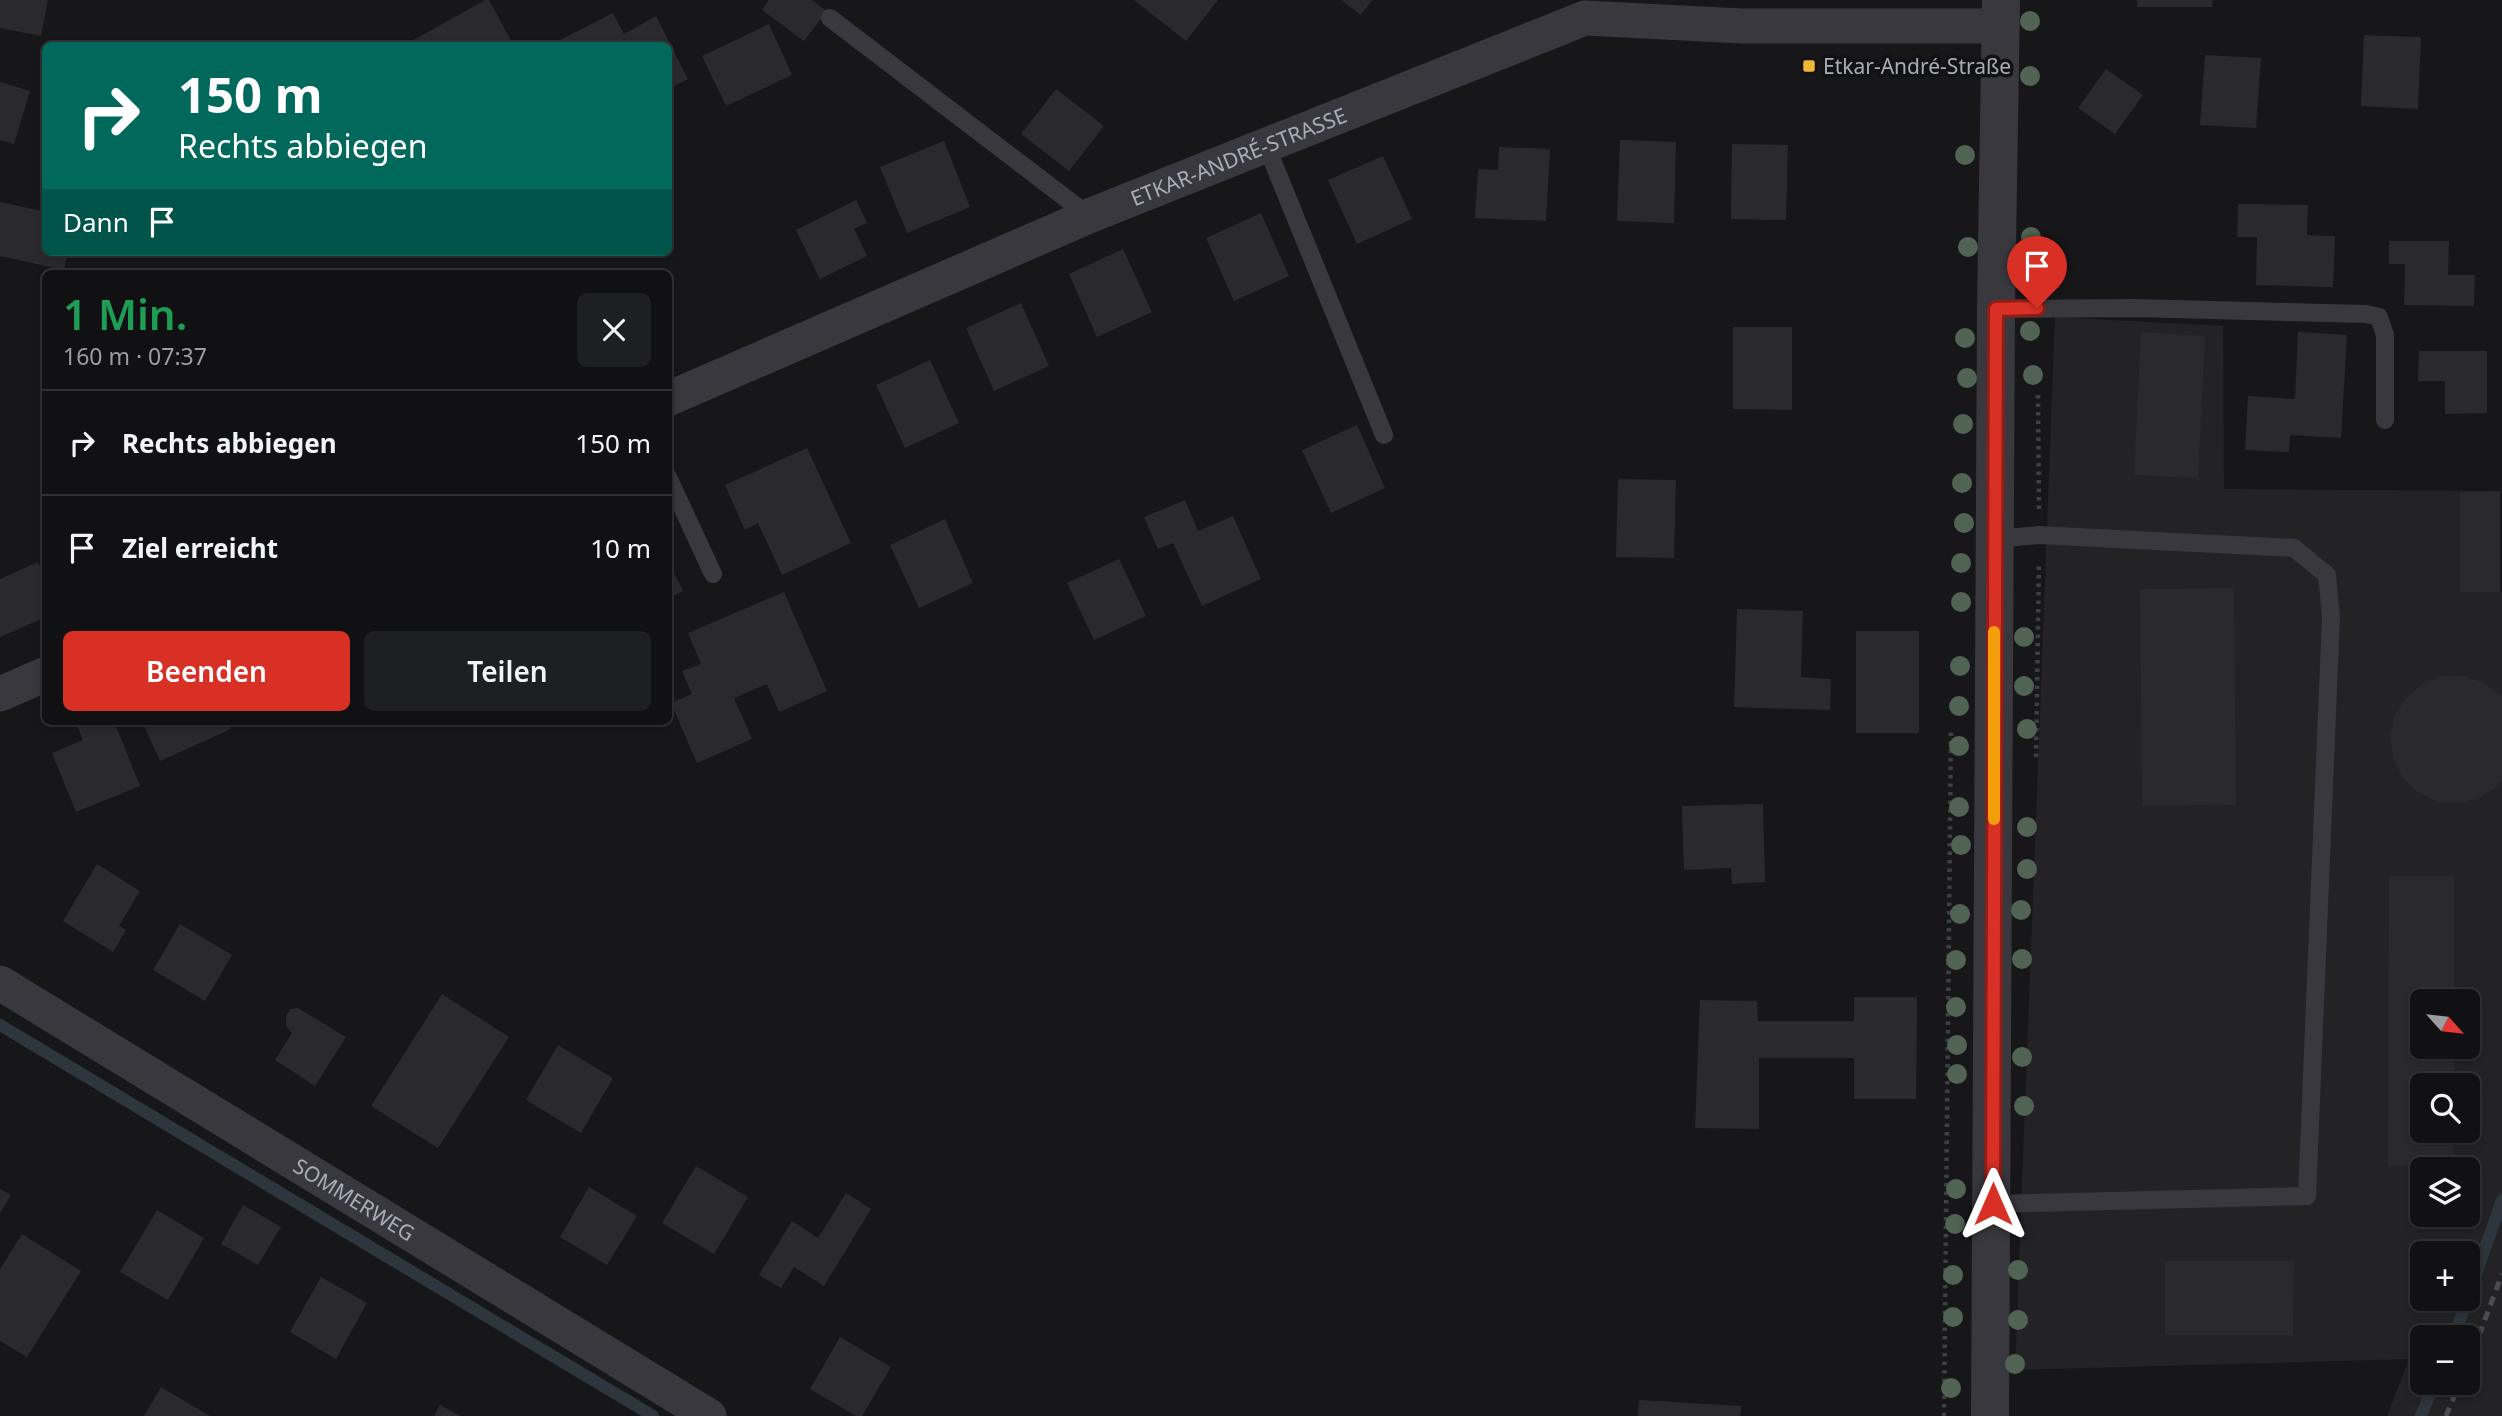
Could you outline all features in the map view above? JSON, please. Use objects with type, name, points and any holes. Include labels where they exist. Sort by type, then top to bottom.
[{"type":"street","name":"ETKAR-ANDRÉ-STRASSE","points":[[672,397],[1089,216],[1266,145],[1574,9],[1742,26],[2001,13]]},
{"type":"street","points":[[1990,1416],[1994,539],[2001,13]]},
{"type":"street","points":[[0,694],[42,676]]},
{"type":"street","name":"SOMMERWEG","points":[[0,983],[709,1416]]},
{"type":"lane","points":[[830,18],[1089,216]]},
{"type":"lane","points":[[1266,145],[1384,435]]},
{"type":"lane","points":[[1996,309],[2134,309],[2366,314],[2379,317],[2385,334],[2385,420]]},
{"type":"lane","points":[[672,486],[713,574]]},
{"type":"lane","points":[[1993,1204],[2307,1196],[2331,617],[2328,575],[2294,548],[2039,535],[1994,539]]},
{"type":"shaded area","points":[[2055,317],[2223,326],[2224,489],[2500,491],[2502,1416],[2387,1416],[2409,1359],[2015,1370]]},
{"type":"building","points":[[0,0],[48,0],[41,36],[0,28]]},
{"type":"building","points":[[489,0],[512,42],[410,42]]},
{"type":"building","points":[[769,0],[812,0],[827,11],[804,41],[762,10]]},
{"type":"building","points":[[1134,0],[1218,0],[1186,41]]},
{"type":"building","points":[[1341,0],[1372,0],[1361,15]]},
{"type":"building","points":[[2137,0],[2213,0],[2212,7],[2137,7]]},
{"type":"building","points":[[613,13],[624,34],[656,16],[669,42],[561,42],[560,40]]},
{"type":"building","points":[[769,24],[792,75],[726,106],[702,56]]},
{"type":"building","points":[[2364,35],[2421,37],[2418,109],[2361,106]]},
{"type":"building","points":[[672,48],[688,79],[672,87]]},
{"type":"building","points":[[2205,55],[2261,58],[2256,128],[2200,125]]},
{"type":"building","points":[[2106,69],[2143,95],[2115,134],[2078,108]]},
{"type":"building","points":[[0,82],[30,91],[14,144],[0,140]]},
{"type":"building","points":[[1056,89],[1104,126],[1069,171],[1021,134]]},
{"type":"building","points":[[1620,140],[1676,142],[1674,223],[1617,221]]},
{"type":"building","points":[[944,141],[970,207],[907,233],[880,167]]},
{"type":"building","points":[[1732,144],[1788,145],[1786,220],[1731,219]]},
{"type":"building","points":[[1499,147],[1550,149],[1546,221],[1475,218],[1478,169],[1498,170]]},
{"type":"building","points":[[1383,156],[1412,219],[1357,244],[1328,180]]},
{"type":"building","points":[[856,200],[867,223],[854,229],[867,256],[820,279],[796,230]]},
{"type":"building","points":[[0,202],[42,211],[42,256],[67,256],[64,270],[0,256]]},
{"type":"building","points":[[2238,204],[2308,205],[2307,235],[2335,236],[2333,287],[2256,285],[2257,237],[2237,237]]},
{"type":"building","points":[[1261,213],[1289,276],[1234,301],[1206,238]]},
{"type":"building","points":[[2389,241],[2449,241],[2448,275],[2475,275],[2474,306],[2404,305],[2405,264],[2389,264]]},
{"type":"building","points":[[1123,249],[1152,312],[1097,337],[1069,274]]},
{"type":"building","points":[[1021,303],[1049,366],[994,391],[966,328]]},
{"type":"building","points":[[1733,327],[1792,327],[1792,410],[1733,409]]},
{"type":"building","points":[[2141,332],[2205,336],[2198,478],[2134,475]]},
{"type":"building","points":[[2298,332],[2347,335],[2341,438],[2290,435],[2289,452],[2245,450],[2248,396],[2295,399]]},
{"type":"building","points":[[2419,351],[2487,351],[2487,413],[2445,414],[2445,381],[2418,381]]},
{"type":"building","points":[[930,360],[959,423],[905,448],[876,385]]},
{"type":"building","points":[[1357,425],[1385,488],[1331,513],[1302,450]]},
{"type":"building","points":[[807,448],[851,543],[782,575],[758,523],[745,530],[725,485]]},
{"type":"building","points":[[1618,479],[1676,480],[1674,558],[1616,557]]},
{"type":"building","points":[[2500,491],[2500,592],[2460,592],[2460,492]]},
{"type":"building","points":[[1185,500],[1198,531],[1233,516],[1261,579],[1202,606],[1173,543],[1158,549],[1144,517]]},
{"type":"building","points":[[945,519],[973,583],[919,608],[890,545]]},
{"type":"building","points":[[1119,559],[1146,616],[1094,640],[1067,583]]},
{"type":"building","points":[[38,562],[42,570],[42,619],[0,637],[0,579]]},
{"type":"building","points":[[672,569],[683,591],[672,596]]},
{"type":"building","points":[[2234,588],[2236,805],[2142,806],[2140,589]]},
{"type":"building","points":[[784,592],[827,691],[779,712],[767,684],[734,698],[752,739],[697,763],[672,705],[672,703],[692,694],[682,671],[701,664],[688,633]]},
{"type":"building","points":[[1737,609],[1803,611],[1801,677],[1831,679],[1830,710],[1734,707]]},
{"type":"building","points":[[1856,631],[1919,631],[1919,733],[1856,733]]},
{"type":"building","points":[[2442,676],[2463,676],[2483,682],[2502,697],[2502,780],[2495,788],[2477,799],[2457,803],[2436,801],[2417,792],[2402,777],[2393,758],[2390,736],[2394,716],[2406,698],[2422,684]]},
{"type":"building","points":[[116,725],[140,786],[76,812],[52,753],[83,740],[77,726]]},
{"type":"building","points":[[144,725],[230,725],[231,729],[160,761]]},
{"type":"building","points":[[1763,804],[1765,882],[1732,884],[1731,868],[1684,870],[1682,806]]},
{"type":"building","points":[[97,864],[140,891],[119,926],[126,930],[113,952],[63,921]]},
{"type":"building","points":[[2389,876],[2454,876],[2454,989],[2410,989],[2410,1059],[2454,1059],[2454,1073],[2410,1073],[2410,1143],[2454,1143],[2453,1157],[2410,1157],[2410,1166],[2388,1166]]},
{"type":"building","points":[[180,924],[232,955],[205,1001],[153,970]]},
{"type":"building","points":[[442,994],[509,1037],[438,1148],[371,1106]]},
{"type":"building","points":[[1854,997],[1917,997],[1916,1099],[1854,1099],[1854,1058],[1759,1058],[1759,1129],[1695,1128],[1700,1000],[1757,1001],[1758,1021],[1854,1021]]},
{"type":"building","points":[[298,1008],[346,1037],[315,1086],[275,1060],[292,1033],[286,1026],[286,1017],[290,1009]]},
{"type":"building","points":[[558,1045],[613,1078],[581,1133],[526,1100]]},
{"type":"building","points":[[696,1166],[748,1197],[714,1254],[662,1223]]},
{"type":"building","points":[[589,1187],[637,1216],[607,1265],[560,1237]]},
{"type":"building","points":[[0,1189],[11,1195],[0,1213]]},
{"type":"building","points":[[846,1193],[871,1209],[824,1286],[794,1267],[781,1288],[759,1275],[792,1221],[818,1238]]},
{"type":"building","points":[[243,1205],[281,1227],[258,1265],[221,1244]]},
{"type":"building","points":[[157,1210],[204,1238],[168,1300],[120,1272]]},
{"type":"building","points":[[22,1234],[81,1271],[27,1357],[0,1341],[0,1269]]},
{"type":"building","points":[[2165,1261],[2294,1261],[2293,1335],[2165,1335]]},
{"type":"building","points":[[321,1277],[367,1303],[336,1359],[290,1332]]},
{"type":"building","points":[[840,1337],[891,1367],[862,1416],[856,1416],[810,1389]]},
{"type":"building","points":[[161,1387],[210,1416],[144,1416]]},
{"type":"building","points":[[1639,1400],[1741,1406],[1740,1416],[1638,1416]]},
{"type":"building","points":[[440,1405],[461,1416],[434,1416]]},
{"type":"waterway","points":[[0,1025],[653,1416]]},
{"type":"waterway","points":[[2458,1325],[2502,1200]]},
{"type":"waterway","points":[[2421,1416],[2430,1395]]},
{"type":"railway","points":[[2480,1333],[2502,1274]]},
{"type":"railway","points":[[2446,1416],[2455,1395]]},
{"type":"slow traffic","points":[[1994,632],[1994,819]]},
{"type":"place","name":"Etkar-André-Straße","points":[[1809,66]]},
{"type":"route","points":[[1993,1204],[1996,309],[2037,308]]}]
